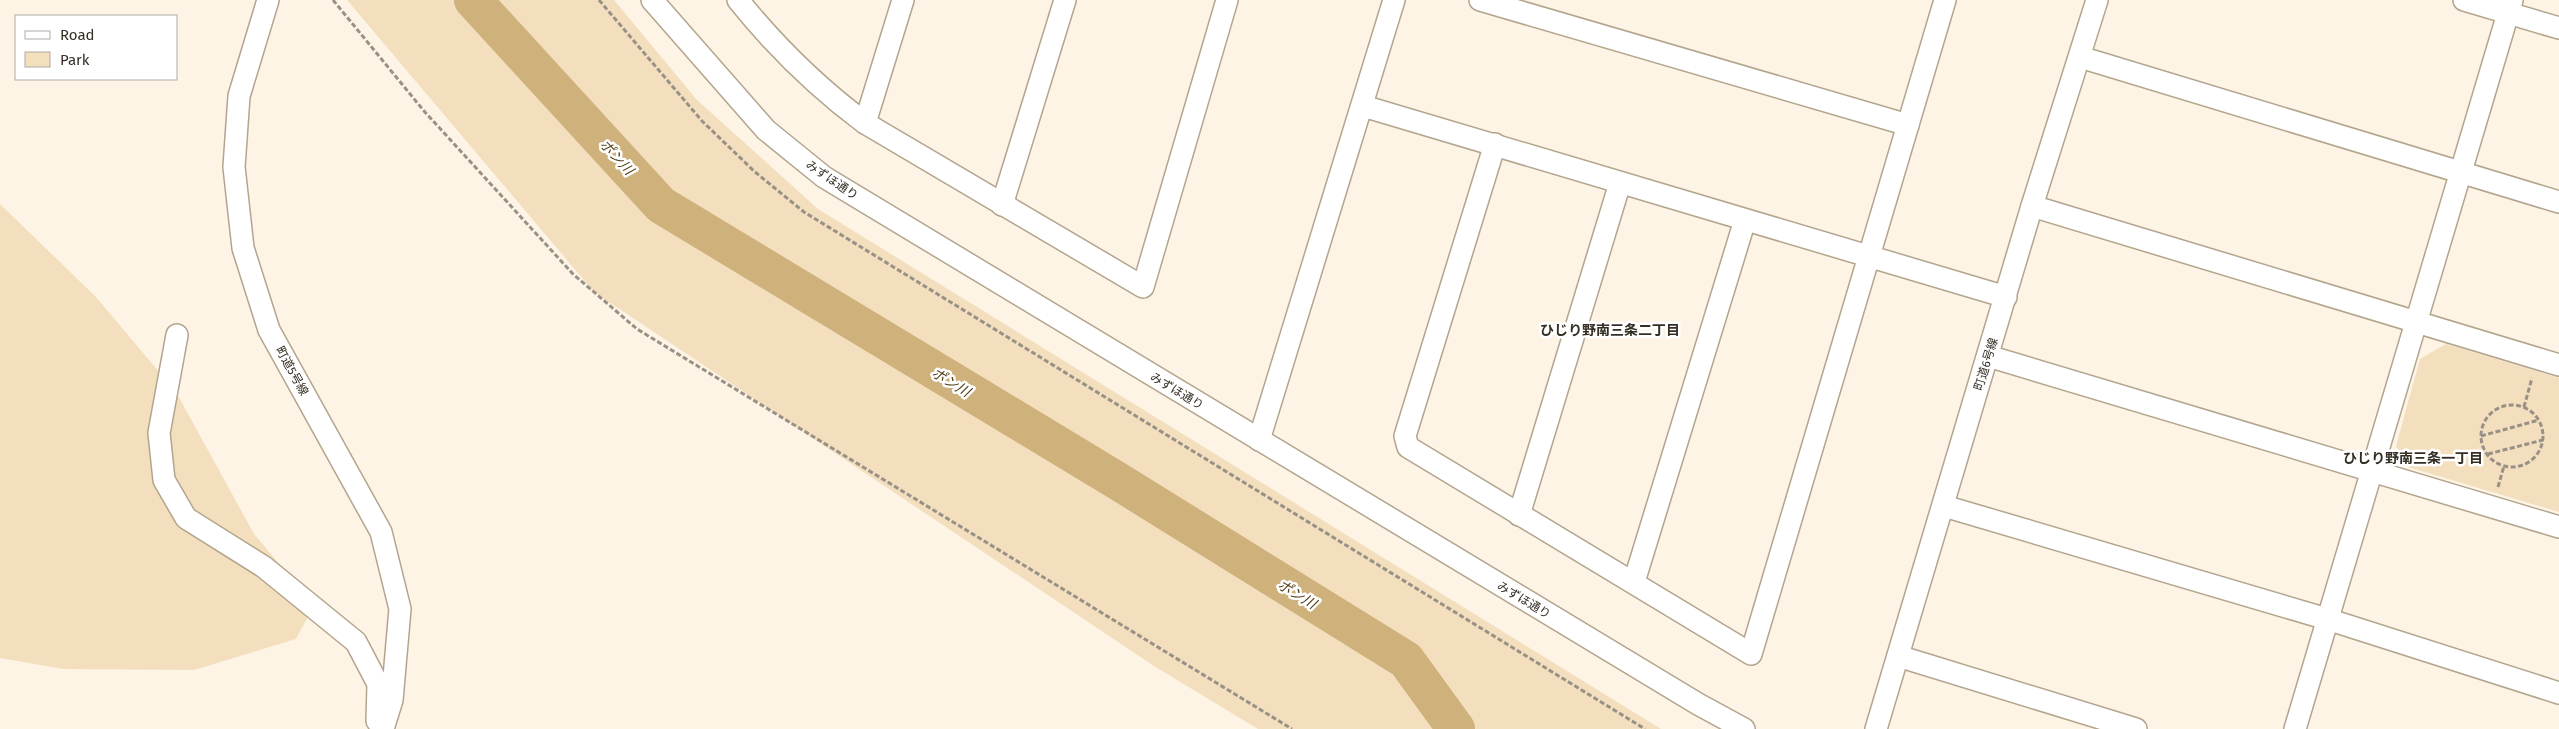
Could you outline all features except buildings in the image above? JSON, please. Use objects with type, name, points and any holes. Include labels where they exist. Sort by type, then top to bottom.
[{"type":"street","name":"町道5号線","points":[[268,0],[239,96],[234,167],[244,248],[269,330],[381,532],[400,610],[392,700],[382,729]]},
{"type":"street","name":"みずほ通り","points":[[652,0],[766,130],[824,177],[1690,699],[1744,729]]},
{"type":"street","points":[[738,0],[755,21],[828,95],[865,123],[1143,288],[1227,0]]},
{"type":"street","points":[[755,21],[761,0]]},
{"type":"street","points":[[865,123],[903,0]]},
{"type":"street","points":[[1002,206],[1065,0]]},
{"type":"street","points":[[1259,440],[1394,0]]},
{"type":"street","points":[[1480,0],[1908,125]]},
{"type":"street","points":[[1495,144],[1405,436],[1408,447],[1751,654],[1944,0]]},
{"type":"street","name":"町道6号線","points":[[1876,729],[2032,206],[2097,0]]},
{"type":"street","points":[[2464,0],[2510,7],[2559,28]]},
{"type":"street","points":[[2295,729],[2510,7]]},
{"type":"street","points":[[2080,57],[2559,202]]},
{"type":"street","points":[[1363,106],[1495,144],[1869,258],[2006,297]]},
{"type":"street","points":[[1519,515],[1620,183]]},
{"type":"street","points":[[2032,206],[2559,365]]},
{"type":"street","points":[[1634,582],[1745,220]]},
{"type":"street","points":[[177,335],[159,433],[164,480],[186,518],[264,567],[356,642],[378,684],[377,729]]},
{"type":"street","points":[[1988,356],[2559,527]]},
{"type":"street","points":[[1944,506],[2327,619],[2559,693]]},
{"type":"street","points":[[1898,656],[2136,729]]},
{"type":"path","points":[[333,0],[424,111],[524,221],[573,274],[637,329],[1292,729]]},
{"type":"path","points":[[599,0],[702,121],[755,172],[804,212],[1645,729]]},
{"type":"path","points":[[2524,407],[2537,358]]},
{"type":"path","points":[[2514,404],[2524,407],[2539,420],[2543,440],[2540,450],[2525,464],[2504,466],[2488,455],[2482,446],[2482,426],[2494,410],[2514,404]]},
{"type":"path","points":[[2481,436],[2539,420]]},
{"type":"path","points":[[2488,455],[2543,440]]},
{"type":"green space","points":[[347,0],[614,0],[697,100],[818,209],[1661,729],[1258,729],[1154,666],[594,292]]},
{"type":"green space","points":[[0,204],[96,297],[176,392],[254,534],[314,605],[296,639],[194,670],[63,669],[0,658]]},
{"type":"green space","points":[[2446,344],[2559,378],[2559,512],[2408,467],[2396,446],[2420,359]]},
{"type":"waterway","name":"ポン川","points":[[473,0],[661,205],[1116,480],[1406,660],[1456,729]]},
{"type":"district","name":"ひじり野南三条二丁目","points":[[1610,330]]},
{"type":"district","name":"ひじり野南三条一丁目","points":[[2413,458]]}]
